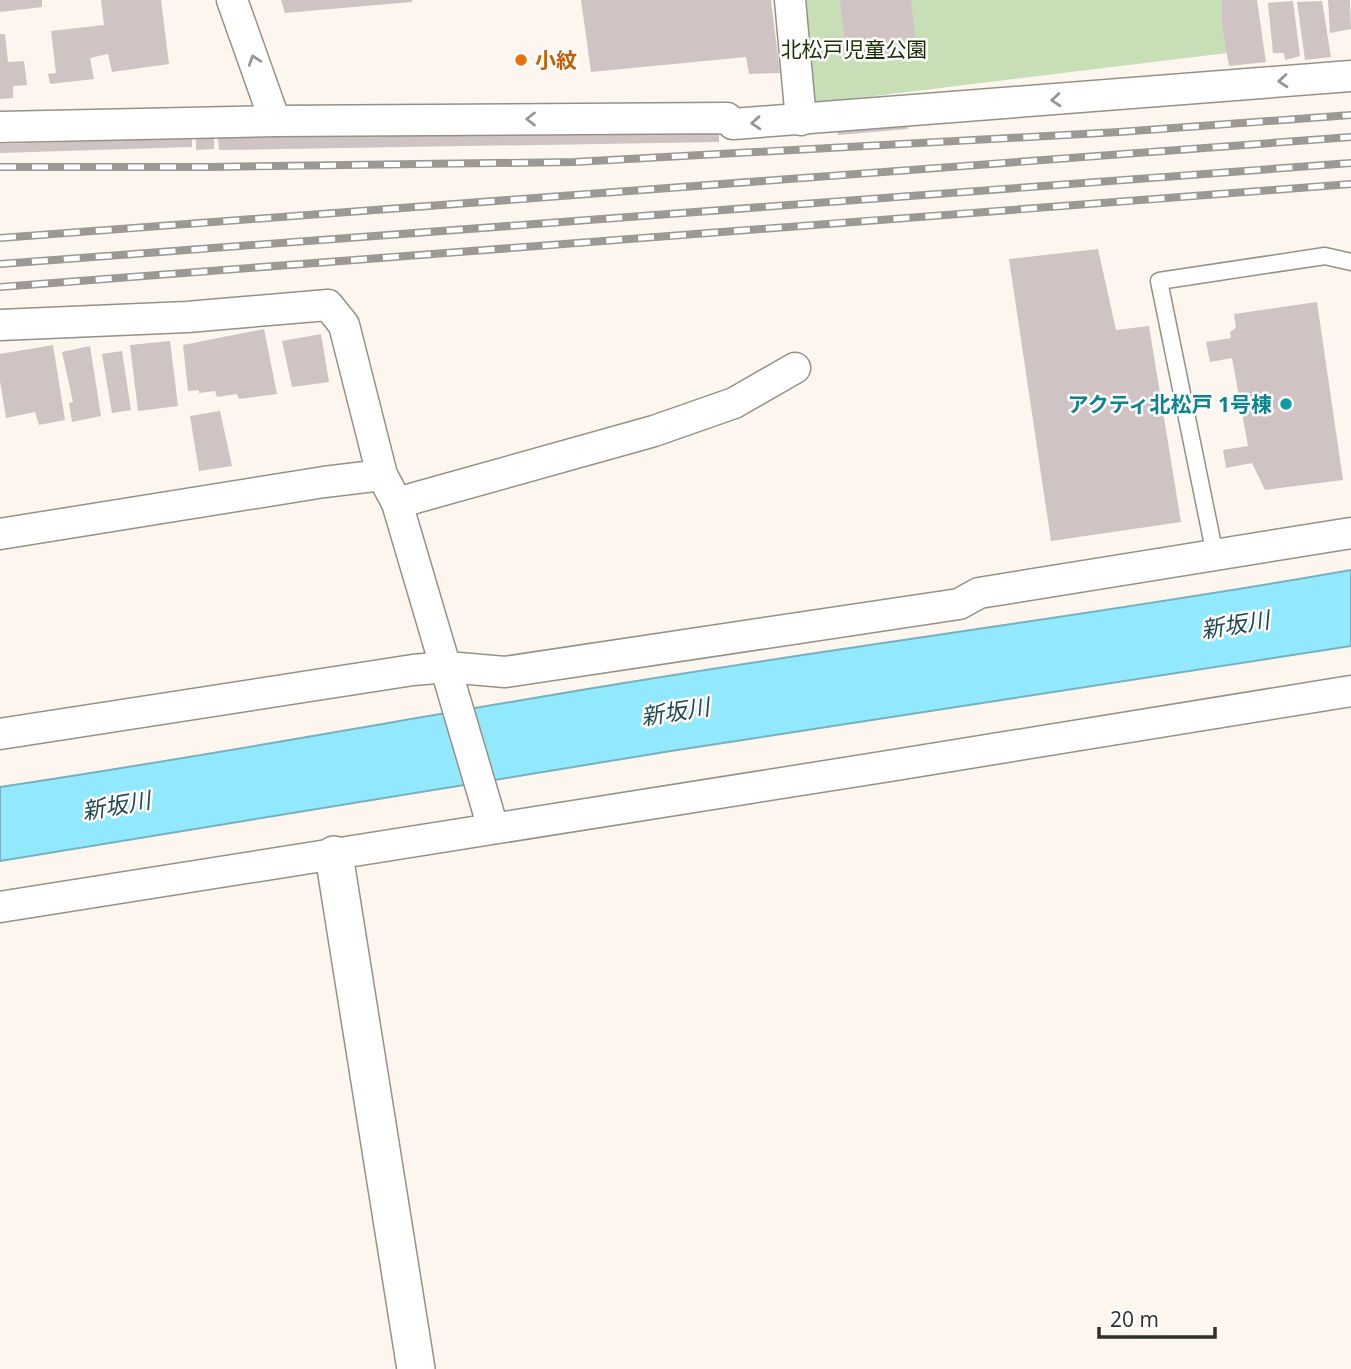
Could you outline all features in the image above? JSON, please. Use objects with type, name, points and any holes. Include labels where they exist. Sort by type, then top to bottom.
[{"type":"street","points":[[232,0],[275,121]]},
{"type":"street","points":[[790,0],[801,120]]},
{"type":"street","points":[[0,127],[275,121],[727,118],[733,124],[1351,76]]},
{"type":"street","points":[[0,325],[187,317],[328,305],[344,325],[382,475],[397,503],[493,828]]},
{"type":"street","points":[[397,503],[654,431],[734,403],[795,368]]},
{"type":"street","points":[[0,534],[382,475]]},
{"type":"street","points":[[0,734],[413,670],[447,667],[505,672],[960,604],[979,593],[1351,533]]},
{"type":"street","points":[[0,907],[841,775],[1351,691]]},
{"type":"street","points":[[334,855],[416,1369]]},
{"type":"lane","points":[[1215,555],[1158,281],[1325,256],[1351,262]]},
{"type":"green space","name":"北松戸児童公園","points":[[800,0],[1227,0],[1235,52],[809,104]]},
{"type":"water","name":"新坂川","points":[[1351,570],[1351,646],[671,751],[0,861],[0,787],[624,683]]},
{"type":"building","points":[[0,0],[42,0],[42,7],[0,12]]},
{"type":"building","points":[[101,0],[161,0],[169,64],[112,72],[108,54],[90,58],[94,79],[50,84],[48,74],[56,73],[51,31],[104,25]]},
{"type":"building","points":[[281,0],[412,0],[412,2],[285,13]]},
{"type":"building","points":[[581,0],[771,0],[780,73],[749,74],[746,57],[591,72]]},
{"type":"building","points":[[840,0],[911,0],[917,53],[847,60]]},
{"type":"building","points":[[1222,0],[1257,0],[1266,62],[1229,66],[1222,26]]},
{"type":"building","points":[[1328,0],[1350,0],[1351,29],[1330,33]]},
{"type":"building","points":[[1293,1],[1300,56],[1285,60],[1284,53],[1273,53],[1268,3]]},
{"type":"building","points":[[1322,1],[1331,57],[1305,60],[1297,2]]},
{"type":"building","points":[[0,34],[5,34],[8,62],[24,61],[27,85],[13,86],[13,98],[0,99]]},
{"type":"building","points":[[907,117],[908,129],[838,135],[836,123]]},
{"type":"building","points":[[719,132],[719,142],[219,150],[218,138]]},
{"type":"building","points":[[192,138],[192,147],[0,153],[0,144]]},
{"type":"building","points":[[196,138],[214,138],[214,149],[196,150]]},
{"type":"building","points":[[1098,249],[1116,330],[1149,326],[1181,522],[1051,541],[1009,259]]},
{"type":"building","name":"アクティ北松戸 1号棟","points":[[1317,302],[1343,480],[1265,490],[1252,463],[1226,468],[1223,450],[1248,446],[1232,358],[1210,362],[1206,342],[1231,338],[1230,332],[1236,328],[1234,314]]},
{"type":"building","points":[[264,329],[277,394],[239,399],[237,394],[217,397],[215,391],[188,391],[183,345]]},
{"type":"building","points":[[321,334],[329,382],[292,387],[282,341]]},
{"type":"building","points":[[170,341],[178,406],[138,411],[130,345]]},
{"type":"building","points":[[53,345],[65,420],[39,425],[35,412],[6,418],[0,381],[0,354]]},
{"type":"building","points":[[90,346],[101,416],[72,422],[69,403],[73,402],[62,352]]},
{"type":"building","points":[[122,351],[131,410],[112,413],[102,354]]},
{"type":"building","points":[[220,411],[232,466],[199,471],[190,416]]},
{"type":"railway","points":[[0,167],[574,162],[1119,132],[1351,115]]},
{"type":"railway","points":[[0,238],[1351,137]]},
{"type":"railway","points":[[0,264],[1351,163]]},
{"type":"railway","points":[[0,287],[1351,184]]},
{"type":"place","name":"小紋","points":[[521,60]]},
{"type":"place","name":"アクティ北松戸 1号棟","points":[[1286,404]]}]
